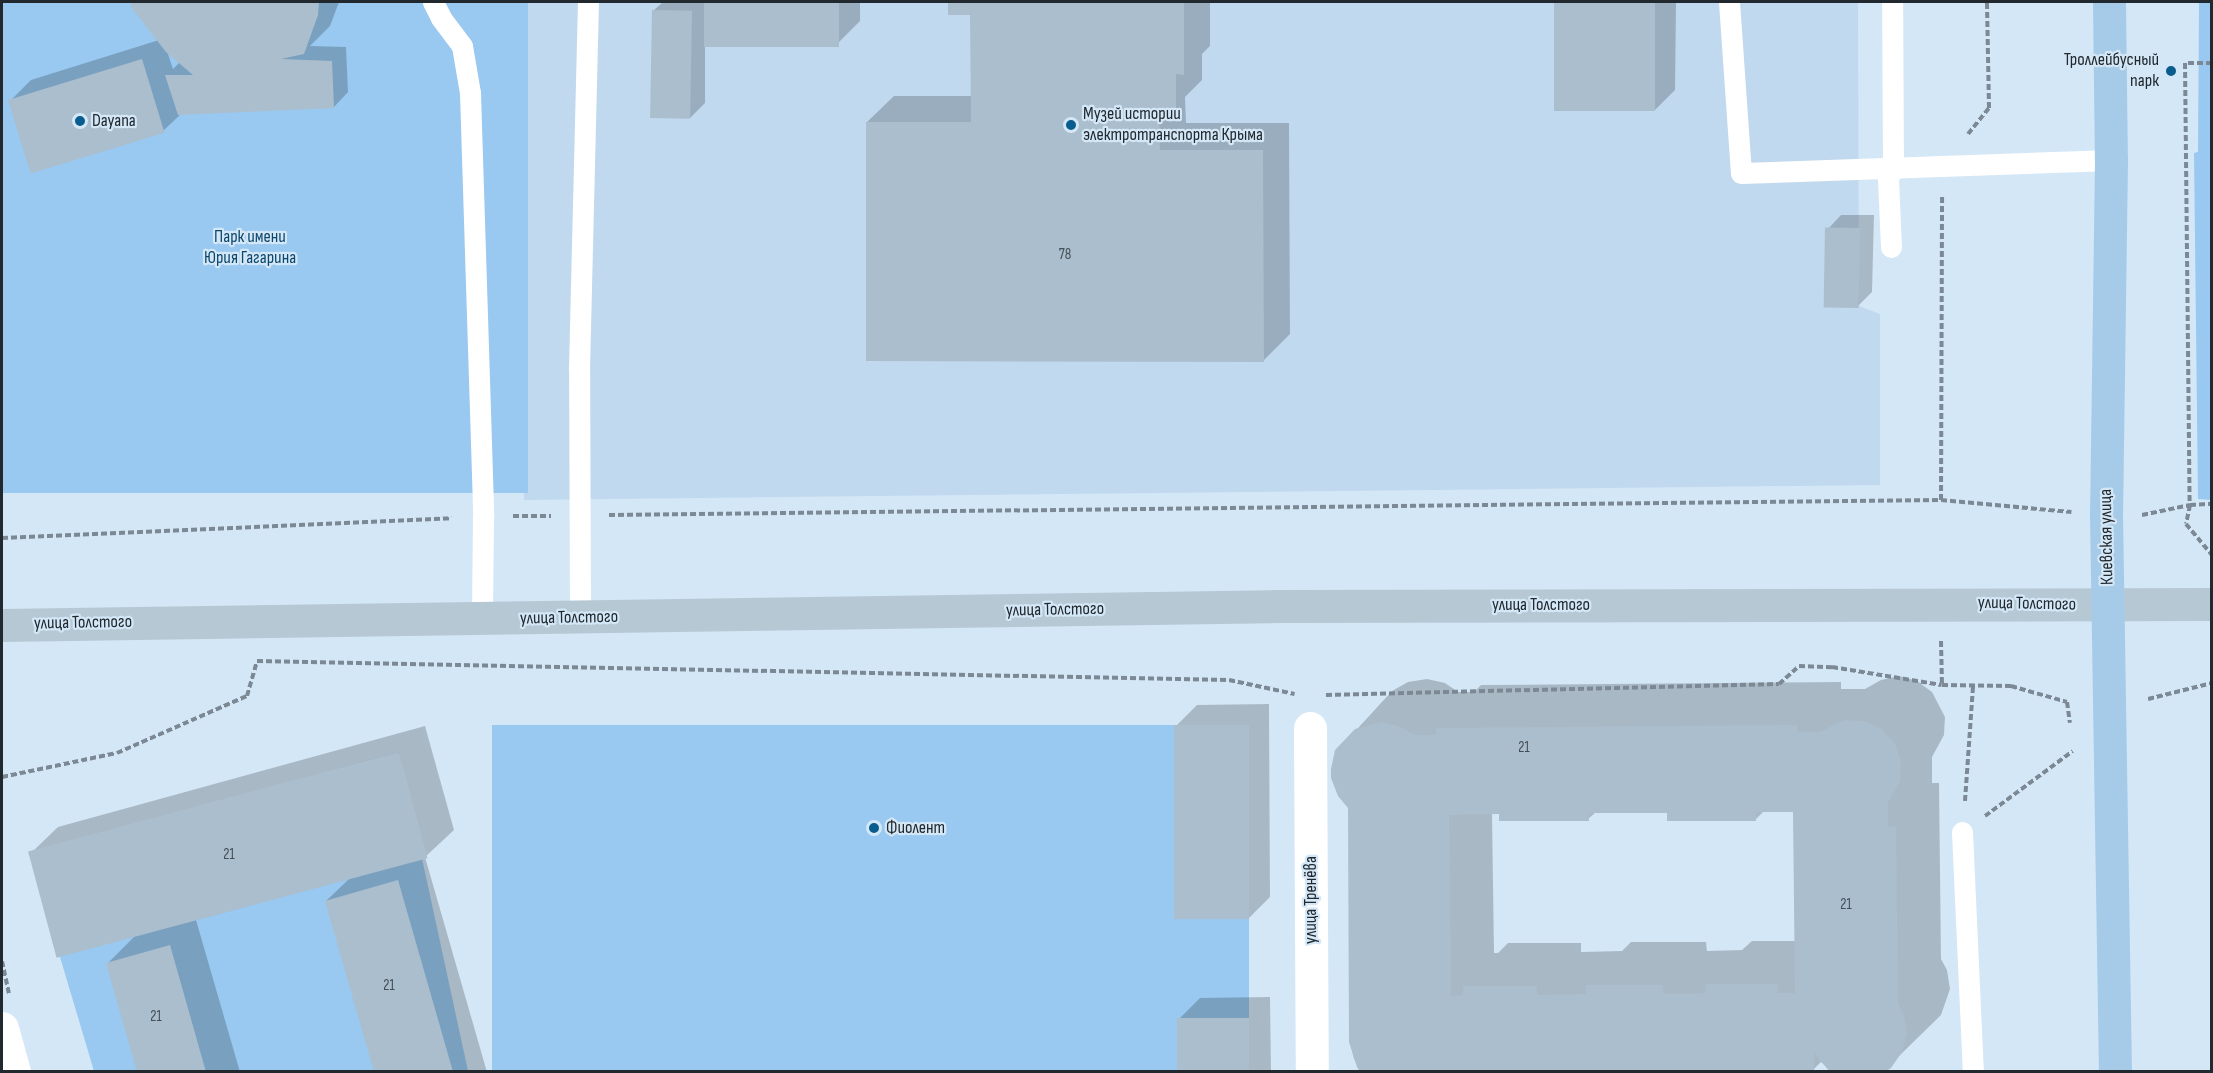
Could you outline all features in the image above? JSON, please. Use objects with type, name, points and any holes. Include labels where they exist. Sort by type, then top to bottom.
[{"type":"main road","name":"Киевская улица","points":[[2109,2],[2111,160],[2106,514],[2115,1071]]},
{"type":"main road","name":"улица Толстого","points":[[2,624],[1292,606],[2211,604]]},
{"type":"street","name":"улица Тренёва","points":[[1310,728],[1312,1071]]},
{"type":"street","points":[[2,1028],[14,1071]]},
{"type":"lane","points":[[433,2],[441,18],[462,46],[470,93],[483,517],[482,619]]},
{"type":"lane","points":[[580,617],[579,357],[588,2]]},
{"type":"lane","points":[[1729,2],[1741,173],[2111,160]]},
{"type":"lane","points":[[1891,247],[1888,178],[1893,168],[1892,2]]},
{"type":"lane","points":[[1962,832],[1973,1071]]},
{"type":"path","points":[[1986,2],[1989,108]]},
{"type":"path","points":[[2211,63],[2185,63],[2190,505],[2187,524],[2211,555]]},
{"type":"path","points":[[1941,500],[1942,166]]},
{"type":"path","points":[[2,538],[483,517],[1941,500],[2060,512]]},
{"type":"path","points":[[2,777],[117,753],[248,696],[257,661],[1229,680],[1305,696]]},
{"type":"path","points":[[1316,696],[1779,684],[1799,666],[1832,667],[1942,686],[2011,686],[2067,702],[2071,726]]},
{"type":"path","points":[[2148,699],[2211,683]]},
{"type":"path","points":[[1962,832],[1974,686]]},
{"type":"path","points":[[1962,832],[2075,749],[2075,761]]},
{"type":"shaded area","points":[[528,2],[1858,2],[1859,306],[1880,314],[1880,485],[524,500]]},
{"type":"green space","name":"Парк имени Юрия Гагарина","points":[[2,2],[528,2],[528,493],[2,493]]},
{"type":"green space","points":[[2199,2],[2212,2],[2211,500],[2198,499],[2194,153],[2198,152]]},
{"type":"green space","name":"Фиолент","points":[[492,725],[1249,725],[1249,1071],[492,1071]]},
{"type":"green space","points":[[399,752],[468,1071],[94,1071],[29,853]]},
{"type":"building","points":[[131,2],[319,2],[318,15],[304,54],[281,59],[332,61],[334,108],[178,115],[165,75],[193,75],[166,52],[131,7]]},
{"type":"building","points":[[704,2],[839,2],[839,47],[704,47]]},
{"type":"building","points":[[948,2],[1184,2],[1184,75],[1176,74],[1176,108],[1159,108],[1160,150],[1263,150],[1264,362],[866,361],[866,122],[971,122],[970,15],[948,15]]},
{"type":"building","points":[[1554,2],[1655,2],[1655,111],[1554,111]]},
{"type":"building","points":[[652,10],[692,11],[690,119],[650,118]]},
{"type":"building","points":[[142,59],[165,133],[31,174],[8,100]]},
{"type":"building","points":[[1825,227],[1860,228],[1859,308],[1824,307]]},
{"type":"building","points":[[1845,720],[1864,721],[1882,729],[1895,744],[1901,762],[1900,781],[1888,802],[1888,826],[1896,827],[1898,1004],[1904,1015],[1907,1033],[1902,1052],[1891,1068],[1885,1072],[1830,1072],[1814,1053],[1814,1071],[1360,1072],[1349,1042],[1348,808],[1338,796],[1331,778],[1335,750],[1355,729],[1382,722],[1401,727],[1414,735],[1436,735],[1436,728],[1797,725],[1797,732],[1820,732]],"holes":[[[1756,812],[1793,812],[1795,993],[1778,993],[1778,984],[1706,984],[1706,993],[1663,994],[1663,985],[1586,985],[1586,994],[1537,995],[1537,986],[1463,986],[1463,995],[1451,996],[1449,815],[1499,814],[1499,821],[1589,821],[1589,813],[1667,813],[1667,821],[1756,821]]]},
{"type":"building","points":[[1174,725],[1249,725],[1249,919],[1174,919]]},
{"type":"building","points":[[399,752],[427,858],[57,958],[28,851]]},
{"type":"building","points":[[398,880],[453,1072],[374,1072],[325,901]]},
{"type":"building","points":[[170,945],[206,1072],[137,1072],[106,963]]},
{"type":"building","points":[[1177,1018],[1249,1018],[1249,1072],[1177,1072]]},
{"type":"place","name":"Троллейбусный парк","points":[[2171,71]]},
{"type":"place","name":"Dayana","points":[[80,121]]},
{"type":"place","name":"Музей истории электротранспорта Крыма","points":[[1071,125]]},
{"type":"place","name":"Фиолент","points":[[874,828]]}]
